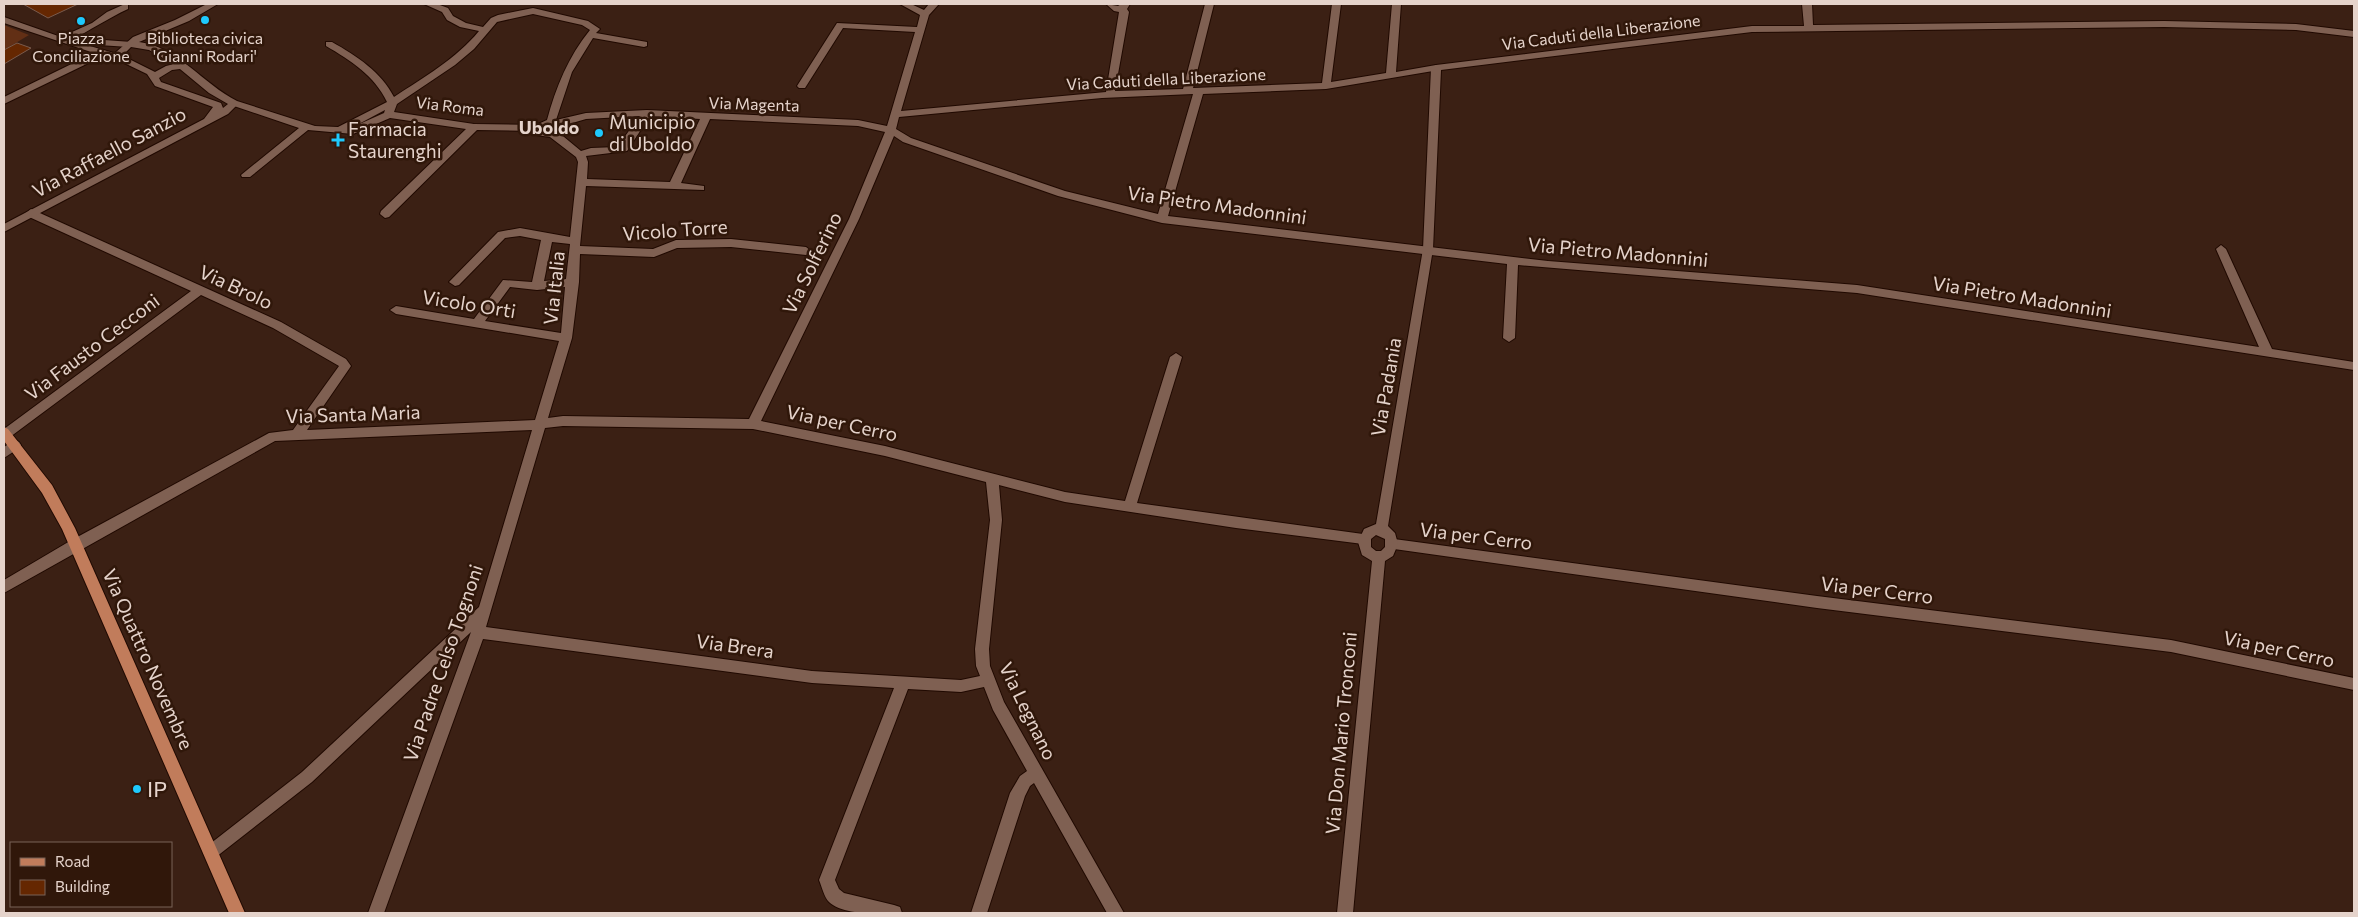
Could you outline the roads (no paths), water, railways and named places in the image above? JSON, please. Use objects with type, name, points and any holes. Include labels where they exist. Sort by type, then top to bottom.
[{"type":"main road","name":"Via Quattro Novembre","points":[[7,441],[47,489],[75,544],[237,913]]},
{"type":"street","points":[[90,41],[156,32],[213,4]]},
{"type":"street","points":[[429,4],[445,10],[450,18],[463,25],[485,30]]},
{"type":"street","points":[[524,11],[534,4]]},
{"type":"street","points":[[904,4],[926,14],[934,4]]},
{"type":"street","points":[[1110,4],[1113,8],[1123,6],[1124,12],[1110,95]]},
{"type":"street","points":[[1187,92],[1208,4]]},
{"type":"street","points":[[1326,86],[1336,4]]},
{"type":"street","points":[[1391,74],[1397,4]]},
{"type":"street","points":[[1807,4],[1809,27]]},
{"type":"street","points":[[64,41],[96,25],[110,14],[125,7]]},
{"type":"street","points":[[340,130],[392,104],[452,63],[471,47],[498,18],[524,11],[533,11],[585,23],[595,29],[577,51],[566,75],[553,126],[580,154],[591,149],[617,151],[623,149],[646,113]]},
{"type":"street","name":"Via Solferino","points":[[753,424],[854,219],[897,114],[926,14]]},
{"type":"street","points":[[4,20],[102,54],[121,58],[150,72],[153,78],[162,85],[214,102],[234,103]]},
{"type":"street","name":"Via Caduti della Liberazione","points":[[897,114],[1110,95],[1326,86],[1480,61],[1752,29],[2164,24],[2296,27],[2354,34]]},
{"type":"street","points":[[802,86],[840,25],[921,30]]},
{"type":"street","points":[[156,32],[150,40],[153,46],[183,74],[234,103],[306,127],[340,130],[358,130],[388,115],[393,107],[384,88],[348,55],[329,44]]},
{"type":"street","points":[[121,58],[120,53],[144,34]]},
{"type":"street","points":[[590,35],[644,44]]},
{"type":"street","points":[[64,41],[153,46]]},
{"type":"street","points":[[4,101],[102,54]]},
{"type":"street","name":"Via Padania","points":[[1381,530],[1428,249],[1436,68]]},
{"type":"street","points":[[153,78],[165,69],[183,74]]},
{"type":"street","points":[[162,85],[183,74]]},
{"type":"street","points":[[1162,219],[1199,92]]},
{"type":"street","points":[[204,121],[219,107],[214,102]]},
{"type":"street","name":"Via Raffaello Sanzio","points":[[4,228],[204,121],[225,112],[234,103]]},
{"type":"street","name":"Via Magenta","points":[[538,128],[542,124],[553,126],[586,116],[646,113],[858,123],[891,130]]},
{"type":"street","name":"Via Roma","points":[[388,115],[399,115],[474,127],[517,126],[538,128]]},
{"type":"street","points":[[674,186],[706,117]]},
{"type":"street","points":[[246,175],[306,127]]},
{"type":"street","points":[[385,214],[474,127]]},
{"type":"street","name":"Via Pietro Madonnini","points":[[891,130],[908,140],[1005,175],[1071,196],[1162,219],[1428,249],[1512,261],[1857,289],[2354,366]]},
{"type":"street","name":"Via Italia","points":[[541,424],[566,338],[582,182],[583,162],[580,154]]},
{"type":"street","points":[[582,182],[700,188]]},
{"type":"street","name":"Via Brolo","points":[[31,213],[277,325],[342,362],[346,366],[297,434]]},
{"type":"street","name":"Vicolo Torre","points":[[455,282],[502,235],[520,232],[576,246],[654,253],[676,244],[731,243],[806,251]]},
{"type":"street","points":[[537,286],[547,238]]},
{"type":"street","points":[[2221,249],[2268,353]]},
{"type":"street","points":[[1509,338],[1512,261]]},
{"type":"street","points":[[477,323],[507,283],[537,286],[573,282]]},
{"type":"street","name":"Via Fausto Cecconi","points":[[7,441],[200,290]]},
{"type":"street","name":"Vicolo Orti","points":[[396,310],[566,338]]},
{"type":"street","points":[[1130,506],[1176,357]]},
{"type":"street","name":"Via per Cerro","points":[[541,424],[563,421],[753,424],[885,451],[1065,497],[1363,540]]},
{"type":"street","name":"Via Santa Maria","points":[[4,587],[75,544],[273,436],[541,424]]},
{"type":"street","name":"Via Padre Celso Tognoni","points":[[376,913],[478,632],[541,424]]},
{"type":"street","name":"Via Legnano","points":[[992,477],[996,520],[982,649],[983,666],[998,705],[1116,913]]},
{"type":"street","points":[[1381,530],[1389,534],[1394,544],[1391,552],[1379,556],[1366,550],[1363,540],[1368,533],[1381,530]]},
{"type":"street","name":"Via per Cerro","points":[[1394,544],[2171,646],[2354,684]]},
{"type":"street","name":"Via Don Mario Tronconi","points":[[1345,913],[1379,556]]},
{"type":"street","points":[[211,852],[234,836],[307,777],[484,611]]},
{"type":"street","name":"Via Brera","points":[[478,632],[812,677],[961,686],[976,684],[987,679]]},
{"type":"street","points":[[894,913],[840,900],[833,895],[827,880],[904,684]]},
{"type":"street","points":[[979,913],[1018,793],[1025,781],[1036,774]]},
{"type":"place","name":"Biblioteca civica 'Gianni Rodari'","points":[[205,20]]},
{"type":"place","name":"Piazza Conciliazione","points":[[81,21]]},
{"type":"place","name":"Municipio di Uboldo","points":[[599,133]]},
{"type":"place","name":"Farmacia Staurenghi","points":[[338,140]]},
{"type":"place","name":"IP","points":[[137,789]]},
{"type":"district","name":"Uboldo","points":[[549,128]]}]
